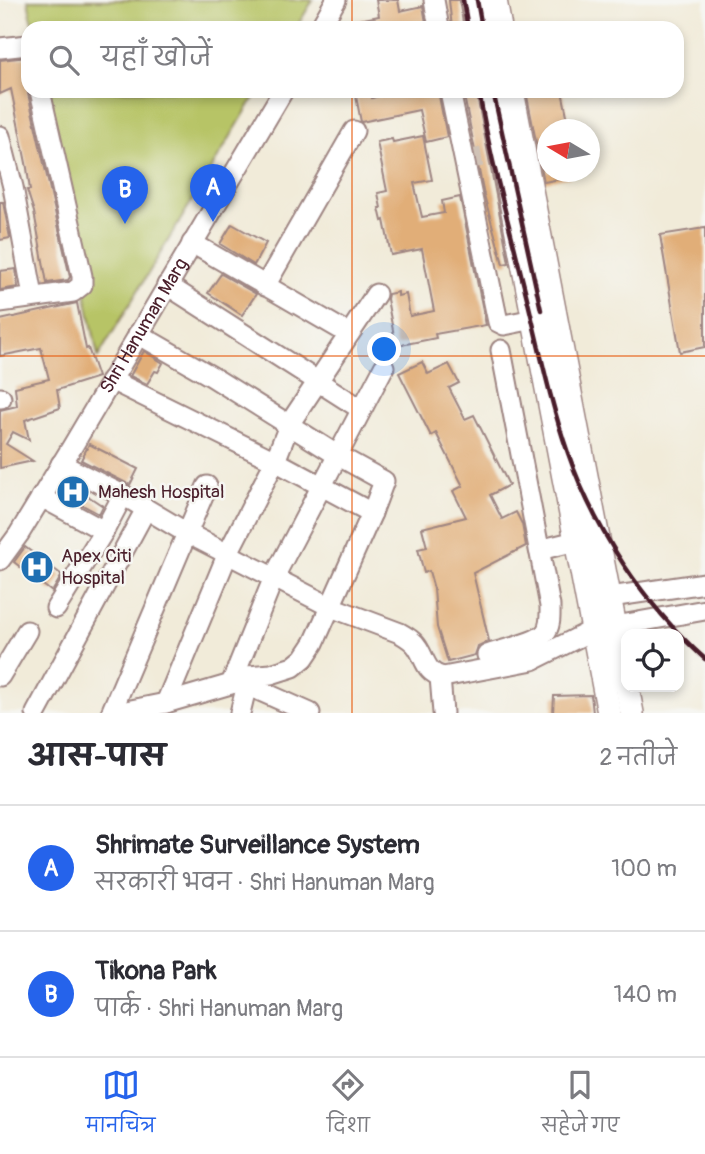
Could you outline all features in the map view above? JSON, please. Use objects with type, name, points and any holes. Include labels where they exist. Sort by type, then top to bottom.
[{"type":"main road","points":[[473,0],[477,21]]},
{"type":"main road","points":[[495,0],[499,21]]},
{"type":"main road","points":[[491,98],[576,541],[599,601]]},
{"type":"main road","points":[[513,98],[604,628],[609,713]]},
{"type":"main road","points":[[604,628],[621,673]]},
{"type":"main road","points":[[627,692],[632,713]]},
{"type":"street","points":[[324,21],[336,0]]},
{"type":"street","points":[[434,0],[438,21]]},
{"type":"street","points":[[0,48],[21,46]]},
{"type":"street","points":[[0,302],[73,292],[82,285],[42,98]]},
{"type":"street","name":"Shri Hanuman Marg","points":[[0,560],[61,464],[279,98]]},
{"type":"street","points":[[451,98],[498,322],[504,325],[534,319]]},
{"type":"street","points":[[265,286],[354,131]]},
{"type":"street","points":[[0,136],[13,187],[33,296]]},
{"type":"street","points":[[192,243],[349,334]]},
{"type":"street","points":[[167,285],[360,409]]},
{"type":"street","points":[[166,703],[228,553],[275,461],[290,424],[376,294]]},
{"type":"street","points":[[121,712],[166,703],[271,674],[293,667],[304,658],[331,607],[384,481],[138,334]]},
{"type":"street","points":[[487,654],[538,638],[550,624],[550,606],[501,350]]},
{"type":"street","points":[[240,713],[242,682],[274,577],[384,367]]},
{"type":"street","points":[[111,380],[275,461],[372,513]]},
{"type":"street","points":[[61,464],[123,495],[185,533],[331,607],[411,639],[419,649],[426,666],[434,675],[440,677],[533,660],[604,628],[705,610]]},
{"type":"street","points":[[121,712],[185,533],[206,486]]},
{"type":"street","points":[[57,608],[123,495]]},
{"type":"street","points":[[41,497],[104,531]]},
{"type":"street","points":[[36,713],[146,509]]},
{"type":"street","points":[[539,550],[576,541]]},
{"type":"street","points":[[599,601],[705,583]]},
{"type":"street","points":[[0,677],[27,631]]},
{"type":"street","points":[[440,677],[443,713]]},
{"type":"street","points":[[242,682],[310,713]]},
{"type":"green space","points":[[28,0],[313,0],[300,21],[32,21]]},
{"type":"green space","points":[[47,98],[254,98],[98,357]]},
{"type":"building","points":[[376,0],[398,0],[400,11],[423,6],[426,21],[354,21],[379,16]]},
{"type":"building","points":[[449,0],[459,0],[463,21],[451,21]]},
{"type":"building","points":[[21,58],[21,98],[29,98],[70,277],[68,280],[47,283],[34,212],[27,190],[30,190],[27,168],[11,89],[0,94],[0,60]]},
{"type":"building","points":[[356,98],[439,98],[447,137],[426,142],[419,110],[361,122]]},
{"type":"building","points":[[464,98],[477,98],[509,263],[503,264],[484,195]]},
{"type":"building","points":[[527,98],[563,98],[568,119],[537,119],[537,147]]},
{"type":"building","points":[[423,136],[432,180],[414,183],[422,217],[444,213],[442,201],[460,197],[486,325],[435,334],[436,338],[396,346],[388,294],[406,294],[410,316],[434,311],[422,249],[391,255],[379,208],[378,193],[387,191],[377,142]]},
{"type":"building","points":[[0,202],[3,202],[10,238],[0,240]]},
{"type":"building","points":[[232,224],[266,243],[254,265],[220,244]]},
{"type":"building","points":[[705,228],[705,347],[680,352],[660,235]]},
{"type":"building","points":[[16,269],[18,287],[0,290],[0,271]]},
{"type":"building","points":[[221,274],[256,294],[242,315],[208,293]]},
{"type":"building","points":[[77,303],[86,349],[88,348],[98,377],[57,390],[60,408],[25,420],[29,440],[13,432],[6,444],[33,461],[0,468],[0,410],[17,406],[15,387],[49,379],[41,348],[0,356],[0,320]]},
{"type":"building","points":[[144,351],[163,363],[147,384],[130,376]]},
{"type":"building","points":[[422,362],[428,374],[449,364],[459,383],[449,388],[465,419],[474,415],[509,485],[490,495],[502,519],[516,512],[522,524],[526,546],[473,573],[489,641],[478,646],[475,655],[448,662],[437,627],[434,589],[429,571],[424,573],[418,549],[427,547],[422,528],[466,517],[453,491],[463,486],[436,433],[431,436],[399,373]]},
{"type":"building","points":[[89,444],[138,469],[130,485],[81,460]]},
{"type":"building","points":[[67,482],[103,506],[99,514],[60,493]]},
{"type":"building","points":[[25,547],[62,575],[52,592],[14,562]]},
{"type":"building","points":[[591,695],[593,713],[553,713],[554,696]]},
{"type":"tunnel","points":[[463,160],[502,154]]},
{"type":"railway","points":[[463,0],[467,21]]},
{"type":"railway","points":[[477,0],[481,21]]},
{"type":"railway","points":[[480,98],[493,162],[549,388],[579,482],[624,565],[662,615],[705,659]]},
{"type":"railway","points":[[495,98],[541,310]]},
{"type":"place","name":"Shrimate Surveillance System","points":[[213,222]]},
{"type":"place","name":"Tikona Park","points":[[125,224]]},
{"type":"place","name":"Mahesh Hospital","points":[[73,492]]},
{"type":"place","name":"Apex Citi Hospital","points":[[37,567]]}]
